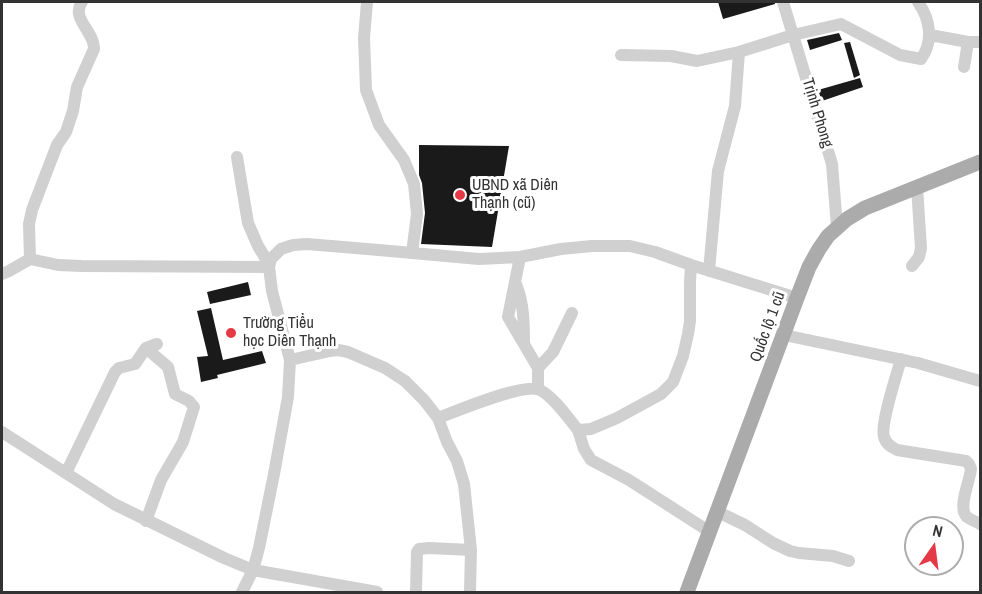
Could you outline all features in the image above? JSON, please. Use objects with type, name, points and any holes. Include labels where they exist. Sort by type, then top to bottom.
[{"type":"main road","name":"Quốc lộ 1 cũ","points":[[687,592],[797,298],[814,258],[828,236],[865,208],[981,162]]},
{"type":"street","points":[[30,259],[29,224],[32,210],[57,145],[66,132],[73,111],[76,87],[94,48],[94,42],[78,12],[82,2]]},
{"type":"street","points":[[367,2],[364,38],[366,90],[379,125],[404,160],[414,184],[417,214],[412,253]]},
{"type":"street","name":"Trịnh Phong","points":[[783,2],[832,164],[837,227]]},
{"type":"street","points":[[621,55],[672,56],[698,61],[841,24],[900,55],[921,59],[925,54],[930,34],[924,9],[918,2]]},
{"type":"street","points":[[930,34],[974,42],[964,67]]},
{"type":"street","points":[[709,271],[718,171],[735,106],[739,52]]},
{"type":"street","points":[[237,156],[248,223],[269,266],[272,291],[290,360],[288,398],[280,445],[254,570],[242,592]]},
{"type":"street","points":[[912,266],[921,248],[917,187]]},
{"type":"street","points":[[269,266],[271,259],[281,249],[307,244],[479,260],[520,257],[581,247],[630,246],[797,298]]},
{"type":"street","points":[[520,257],[508,317],[538,368],[538,388]]},
{"type":"street","points":[[2,274],[30,259],[58,265],[82,266],[269,266]]},
{"type":"street","points":[[578,430],[591,429],[617,418],[661,394],[673,382],[683,356],[690,321],[691,265]]},
{"type":"street","points":[[538,368],[552,352],[572,313]]},
{"type":"street","points":[[784,335],[901,359],[981,381]]},
{"type":"street","points":[[66,473],[115,372],[119,368],[135,364],[152,346],[168,367],[175,394],[189,401],[194,407],[183,442],[161,480],[147,521]]},
{"type":"street","points":[[290,360],[330,351],[348,352],[384,368],[405,381],[438,418],[462,472],[471,550],[470,592]]},
{"type":"street","points":[[901,359],[883,426],[884,439],[897,450],[966,461],[971,469],[963,509],[967,517],[981,524]]},
{"type":"street","points":[[438,418],[519,390],[538,388],[548,394],[578,430],[584,449],[591,460],[629,480],[710,532]]},
{"type":"street","points":[[2,432],[114,504],[224,558],[254,570],[377,592]]},
{"type":"street","points":[[718,512],[790,551],[799,554],[833,556],[849,561]]},
{"type":"street","points":[[416,592],[419,549],[471,550]]},
{"type":"building","points":[[718,2],[775,2],[775,4],[723,19]]},
{"type":"building","points":[[839,33],[842,40],[810,50],[807,40]]},
{"type":"building","points":[[850,42],[860,75],[854,78],[844,43]]},
{"type":"building","points":[[860,78],[863,87],[822,101],[818,90]]},
{"type":"building","name":"UBND xã Diên Thạnh (cũ)","points":[[419,145],[509,146],[492,247],[421,244],[425,213],[419,175]]},
{"type":"building","points":[[248,282],[251,295],[210,304],[207,292]]},
{"type":"building","points":[[211,308],[223,360],[262,351],[266,363],[217,375],[218,378],[201,382],[197,357],[208,356],[197,311]]},
{"type":"place","name":"UBND xã Diên Thạnh (cũ)","points":[[460,195]]},
{"type":"place","name":"Trường Tiểu học Diên Thạnh","points":[[231,333]]}]
